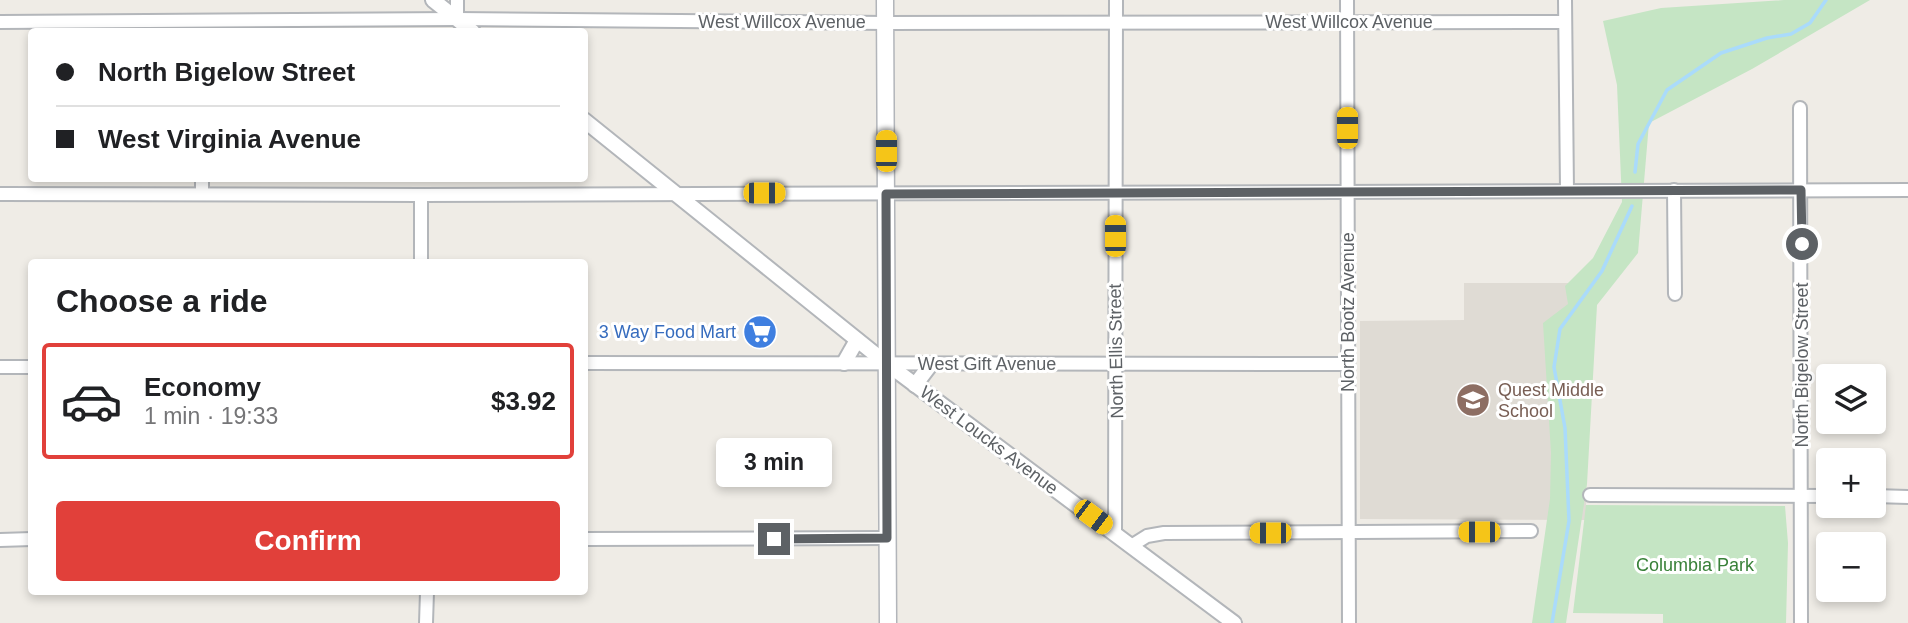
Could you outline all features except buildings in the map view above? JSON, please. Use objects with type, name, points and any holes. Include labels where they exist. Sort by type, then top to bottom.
[{"type":"main road","points":[[885,0],[888,623]]},
{"type":"street","points":[[433,0],[468,28]]},
{"type":"street","points":[[457,0],[457,19]]},
{"type":"street","name":"North Ellis Street","points":[[1115,534],[1116,0]]},
{"type":"street","name":"North Bootz Avenue","points":[[1347,0],[1349,623]]},
{"type":"street","points":[[1565,0],[1567,190]]},
{"type":"street","name":"West Willcox Avenue","points":[[0,22],[202,26],[457,19],[885,23],[1564,22]]},
{"type":"street","name":"North Bigelow Street","points":[[1801,108],[1801,623]]},
{"type":"street","name":"West Loucks Avenue","points":[[588,123],[886,363],[1234,623]]},
{"type":"street","points":[[202,182],[202,193]]},
{"type":"street","points":[[1674,190],[1675,294]]},
{"type":"street","points":[[0,194],[1115,194],[1908,190]]},
{"type":"street","points":[[421,195],[421,259]]},
{"type":"street","points":[[844,363],[857,340]]},
{"type":"street","name":"West Gift Avenue","points":[[588,363],[1348,363]]},
{"type":"street","points":[[915,385],[931,364]]},
{"type":"street","points":[[0,367],[28,366]]},
{"type":"street","points":[[1590,495],[1816,496]]},
{"type":"street","points":[[1886,496],[1908,497]]},
{"type":"street","points":[[1131,546],[1147,536],[1164,533],[1531,531]]},
{"type":"street","points":[[588,539],[887,538]]},
{"type":"street","points":[[0,540],[28,540]]},
{"type":"street","points":[[426,623],[427,595]]},
{"type":"shaded area","name":"Quest Middle School","points":[[1464,283],[1587,283],[1586,520],[1360,519],[1360,321],[1464,320]]},
{"type":"green space","points":[[1784,0],[1870,0],[1752,69],[1649,123],[1638,253],[1597,305],[1587,484],[1566,623],[1532,623],[1550,499],[1551,453],[1543,323],[1568,304],[1565,286],[1593,258],[1622,202],[1617,85],[1603,21],[1661,8]]},
{"type":"green space","name":"Columbia Park","points":[[1586,505],[1785,506],[1788,543],[1786,623],[1663,623],[1663,614],[1573,613]]},
{"type":"waterway","points":[[1635,172],[1638,144],[1667,90],[1721,53],[1767,38],[1791,34],[1810,23],[1826,0]]},
{"type":"waterway","points":[[1552,623],[1569,521],[1565,428],[1554,367],[1560,329],[1602,271],[1632,206]]},
{"type":"place","name":"3 Way Food Mart","points":[[760,332]]},
{"type":"place","name":"Quest Middle School","points":[[1473,400]]},
{"type":"route","points":[[774,539],[887,538],[886,194],[1801,190],[1802,244]]}]
